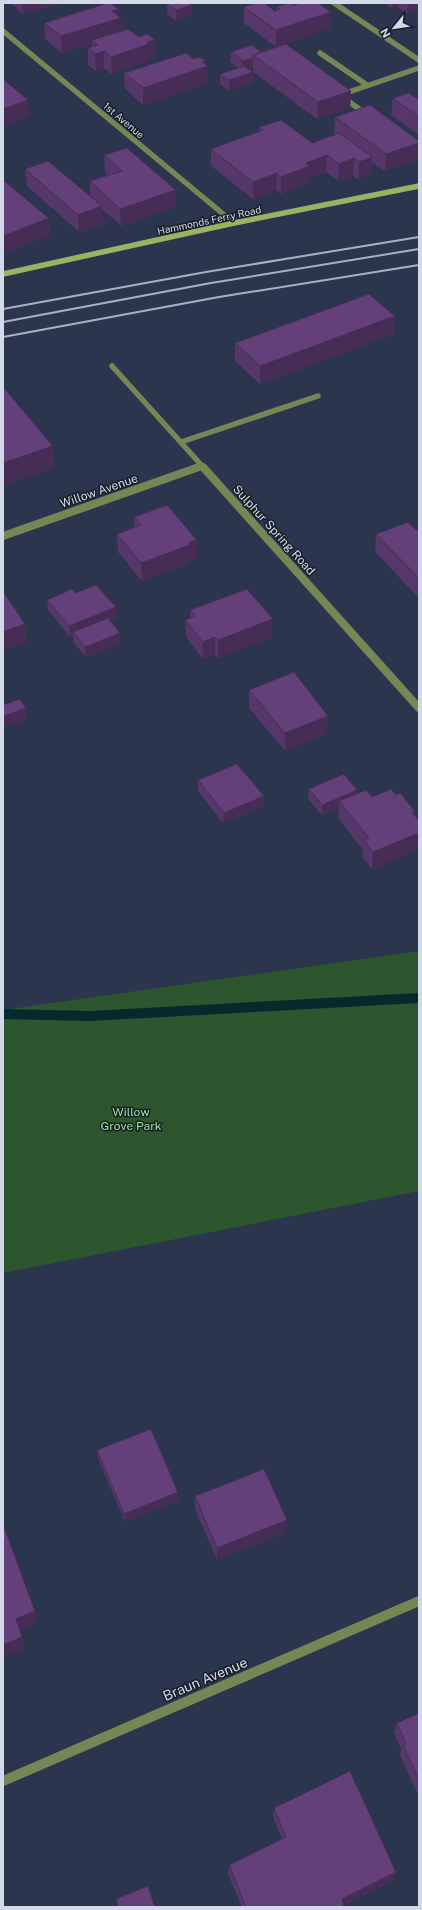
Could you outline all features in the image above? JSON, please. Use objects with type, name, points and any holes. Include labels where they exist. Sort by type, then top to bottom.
[{"type":"street","points":[[334,3],[419,60]]},
{"type":"street","name":"1st Avenue","points":[[3,31],[234,223]]},
{"type":"street","points":[[320,53],[367,85]]},
{"type":"street","points":[[370,118],[340,95],[419,68]]},
{"type":"street","name":"Hammonds Ferry Road","points":[[3,274],[234,223],[419,186]]},
{"type":"street","name":"Sulphur Spring Road","points":[[112,366],[419,708]]},
{"type":"street","points":[[181,442],[318,396]]},
{"type":"street","name":"Willow Avenue","points":[[3,536],[202,466]]},
{"type":"street","name":"Braun Avenue","points":[[3,1781],[419,1602]]},
{"type":"green space","name":"Willow Grove Park","points":[[419,951],[419,1191],[3,1273],[3,1010]]},
{"type":"building","points":[[108,3],[119,9],[112,11],[121,18],[61,36],[44,23]]},
{"type":"building","points":[[189,3],[192,5],[176,10],[167,4]]},
{"type":"building","points":[[256,3],[264,3],[275,11],[280,9],[276,7],[289,3],[294,5],[301,3],[318,3],[331,12],[276,30],[244,7]]},
{"type":"building","points":[[128,29],[139,37],[147,34],[155,40],[147,42],[149,44],[111,57],[104,51],[95,54],[88,48],[98,45],[92,40]]},
{"type":"building","points":[[286,44],[351,91],[318,102],[253,55]]},
{"type":"building","points":[[252,45],[261,52],[253,55],[253,58],[243,61],[231,52]]},
{"type":"building","points":[[186,53],[193,59],[200,57],[206,61],[202,62],[208,66],[143,88],[124,73]]},
{"type":"building","points":[[244,66],[253,72],[229,80],[220,74]]},
{"type":"building","points":[[3,79],[28,100],[3,109]]},
{"type":"building","points":[[409,93],[419,100],[419,117],[393,98]]},
{"type":"building","points":[[370,105],[419,141],[419,143],[386,154],[335,117]]},
{"type":"building","points":[[281,120],[312,143],[339,133],[372,157],[359,162],[354,158],[339,164],[327,155],[306,163],[310,166],[281,177],[277,173],[253,182],[211,149],[263,130],[259,127]]},
{"type":"building","points":[[127,148],[176,190],[120,209],[90,181],[122,171],[104,155]]},
{"type":"building","points":[[48,161],[102,206],[78,215],[25,169]]},
{"type":"building","points":[[3,180],[49,218],[3,236]]},
{"type":"building","points":[[369,294],[395,316],[260,366],[235,343]]},
{"type":"building","points":[[3,387],[53,446],[3,463]]},
{"type":"building","points":[[167,505],[197,540],[189,543],[190,545],[141,563],[117,534],[141,525],[134,517]]},
{"type":"building","points":[[408,522],[416,530],[419,529],[419,578],[376,534]]},
{"type":"building","points":[[96,585],[116,607],[69,626],[47,600],[72,589],[75,593]]},
{"type":"building","points":[[247,589],[273,619],[218,640],[215,637],[203,642],[185,620],[195,616],[190,610]]},
{"type":"building","points":[[3,591],[25,624],[3,632]]},
{"type":"building","points":[[108,618],[120,633],[85,647],[73,632]]},
{"type":"building","points":[[294,672],[328,716],[285,733],[249,690]]},
{"type":"building","points":[[20,699],[26,708],[4,716],[3,715],[3,705]]},
{"type":"building","points":[[237,764],[264,796],[224,813],[198,780]]},
{"type":"building","points":[[344,774],[357,790],[322,805],[309,789]]},
{"type":"building","points":[[391,789],[396,795],[400,793],[415,811],[412,812],[419,821],[419,833],[373,852],[364,840],[369,838],[339,801],[366,790],[372,797]]},
{"type":"building","points":[[151,1429],[178,1492],[124,1514],[97,1450]]},
{"type":"building","points":[[264,1469],[287,1520],[217,1548],[195,1496]]},
{"type":"building","points":[[3,1524],[35,1611],[16,1619],[22,1637],[3,1645]]},
{"type":"building","points":[[419,1713],[419,1780],[403,1745],[406,1744],[397,1723]]},
{"type":"building","points":[[350,1771],[396,1872],[342,1899],[344,1907],[246,1907],[229,1865],[286,1837],[274,1808]]},
{"type":"building","points":[[148,1886],[155,1907],[118,1907],[116,1899]]},
{"type":"waterway","points":[[3,1014],[90,1016],[419,998]]},
{"type":"railway","points":[[3,309],[206,272],[419,237]]},
{"type":"railway","points":[[3,322],[211,283],[419,249]]},
{"type":"railway","points":[[3,337],[219,297],[419,265]]}]
